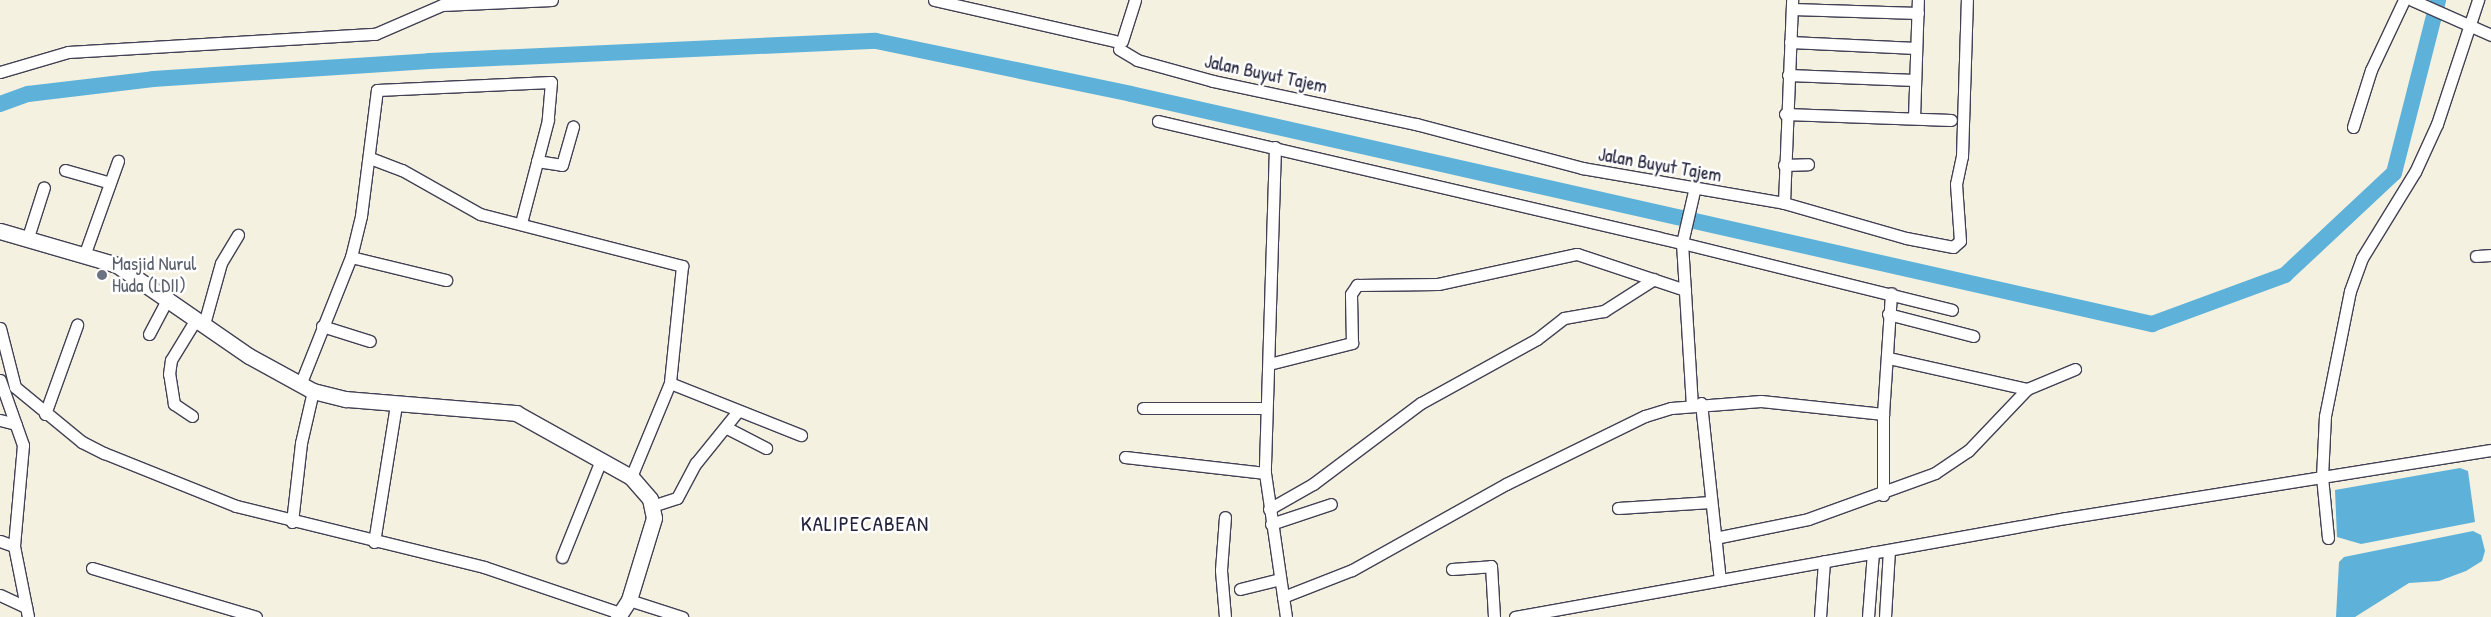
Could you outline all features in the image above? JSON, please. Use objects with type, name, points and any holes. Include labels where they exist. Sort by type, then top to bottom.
[{"type":"street","points":[[0,72],[68,52],[375,34],[442,5],[552,0]]},
{"type":"street","name":"Jalan Buyut Tajem","points":[[934,0],[1118,44],[1137,60],[1212,81],[1416,124],[1539,158],[1693,194],[1784,203],[1906,238],[1958,245],[1956,184],[1962,156],[1967,0]]},
{"type":"street","points":[[1118,44],[1135,0]]},
{"type":"street","points":[[1914,118],[1918,0]]},
{"type":"street","points":[[2353,127],[2371,70],[2410,0],[2462,25],[2491,35]]},
{"type":"street","points":[[2328,538],[2319,478],[2326,416],[2350,291],[2362,258],[2415,172],[2437,124],[2462,25],[2478,0]]},
{"type":"street","points":[[1784,203],[1785,114],[1792,4],[1918,13]]},
{"type":"street","points":[[1790,42],[1916,48]]},
{"type":"street","points":[[1788,75],[1915,80]]},
{"type":"street","points":[[292,522],[306,388],[322,326],[350,257],[370,158],[377,90],[548,81],[552,85],[548,120],[520,223]]},
{"type":"street","points":[[1785,114],[1951,120]]},
{"type":"street","points":[[1158,121],[1682,241],[1952,310]]},
{"type":"street","points":[[537,161],[562,165],[573,127]]},
{"type":"street","points":[[1275,148],[1269,364],[1265,408],[1265,473],[1286,617]]},
{"type":"street","points":[[370,158],[402,170],[464,207],[682,266],[670,383],[631,478]]},
{"type":"street","points":[[85,253],[107,182],[118,161]]},
{"type":"street","points":[[1784,165],[1808,164]]},
{"type":"street","points":[[64,170],[107,182]]},
{"type":"street","points":[[28,237],[44,187]]},
{"type":"street","points":[[1693,194],[1682,241],[1685,290],[1697,404],[1715,538],[1716,581]]},
{"type":"street","points":[[0,231],[85,253],[128,271],[200,322],[306,388],[396,404],[516,413],[602,460],[631,478],[652,506],[653,525],[629,600],[619,615],[484,567],[292,522],[236,506],[104,453],[45,414],[15,387],[0,328]]},
{"type":"street","points":[[192,416],[174,404],[169,374],[171,360],[200,322],[221,263],[238,235]]},
{"type":"street","points":[[1269,364],[1352,344],[1351,294],[1357,285],[1438,284],[1577,254],[1685,290]]},
{"type":"street","points":[[2476,256],[2491,255]]},
{"type":"street","points":[[350,257],[446,280]]},
{"type":"street","points":[[1269,509],[1314,484],[1421,403],[1537,339],[1564,318],[1604,311],[1654,279]]},
{"type":"street","points":[[1883,495],[1883,414],[1889,358],[1888,314],[1891,293]]},
{"type":"street","points":[[149,334],[168,298]]},
{"type":"street","points":[[1888,314],[1973,336]]},
{"type":"street","points":[[45,414],[77,325]]},
{"type":"street","points":[[322,326],[370,341]]},
{"type":"street","points":[[1889,358],[2027,389]]},
{"type":"street","points":[[1715,538],[1808,519],[1883,495],[1954,461],[2027,389],[2075,369]]},
{"type":"street","points":[[0,380],[23,445],[14,546],[27,612]]},
{"type":"street","points":[[670,383],[801,435]]},
{"type":"street","points":[[7,399],[15,387]]},
{"type":"street","points":[[1283,597],[1352,570],[1506,484],[1645,416],[1697,404],[1761,401],[1883,414]]},
{"type":"street","points":[[374,542],[396,404]]},
{"type":"street","points":[[1143,408],[1265,408]]},
{"type":"street","points":[[652,506],[676,498],[696,463],[727,428],[738,411]]},
{"type":"street","points":[[0,420],[16,424]]},
{"type":"street","points":[[727,428],[766,448]]},
{"type":"street","points":[[1515,617],[1873,552],[2485,452]]},
{"type":"street","points":[[1125,457],[1265,473]]},
{"type":"street","points":[[562,557],[602,460]]},
{"type":"street","points":[[1618,508],[1711,502]]},
{"type":"street","points":[[1271,524],[1331,504]]},
{"type":"street","points":[[1225,517],[1221,570],[1225,617]]},
{"type":"street","points":[[0,541],[14,546]]},
{"type":"street","points":[[1873,552],[1869,616],[1885,616],[1889,550]]},
{"type":"street","points":[[1820,617],[1824,561]]},
{"type":"street","points":[[1452,569],[1491,566],[1494,617]]},
{"type":"street","points":[[92,568],[256,617]]},
{"type":"street","points":[[1240,588],[1280,579]]},
{"type":"street","points":[[0,595],[27,612]]},
{"type":"street","points":[[629,600],[682,617]]},
{"type":"water","points":[[2460,468],[2468,471],[2475,522],[2361,544],[2337,537],[2335,490]]},
{"type":"water","points":[[2473,531],[2481,535],[2485,551],[2482,561],[2466,571],[2439,581],[2409,583],[2355,617],[2336,617],[2339,562],[2344,557]]},
{"type":"waterway","points":[[0,104],[28,94],[153,79],[429,61],[876,41],[1131,94],[2152,324],[2285,275],[2394,173],[2438,0]]},
{"type":"place","name":"Masjid Nurul Huda (LDII)","points":[[102,275]]},
{"type":"district","name":"KALIPECABEAN","points":[[865,524]]}]
